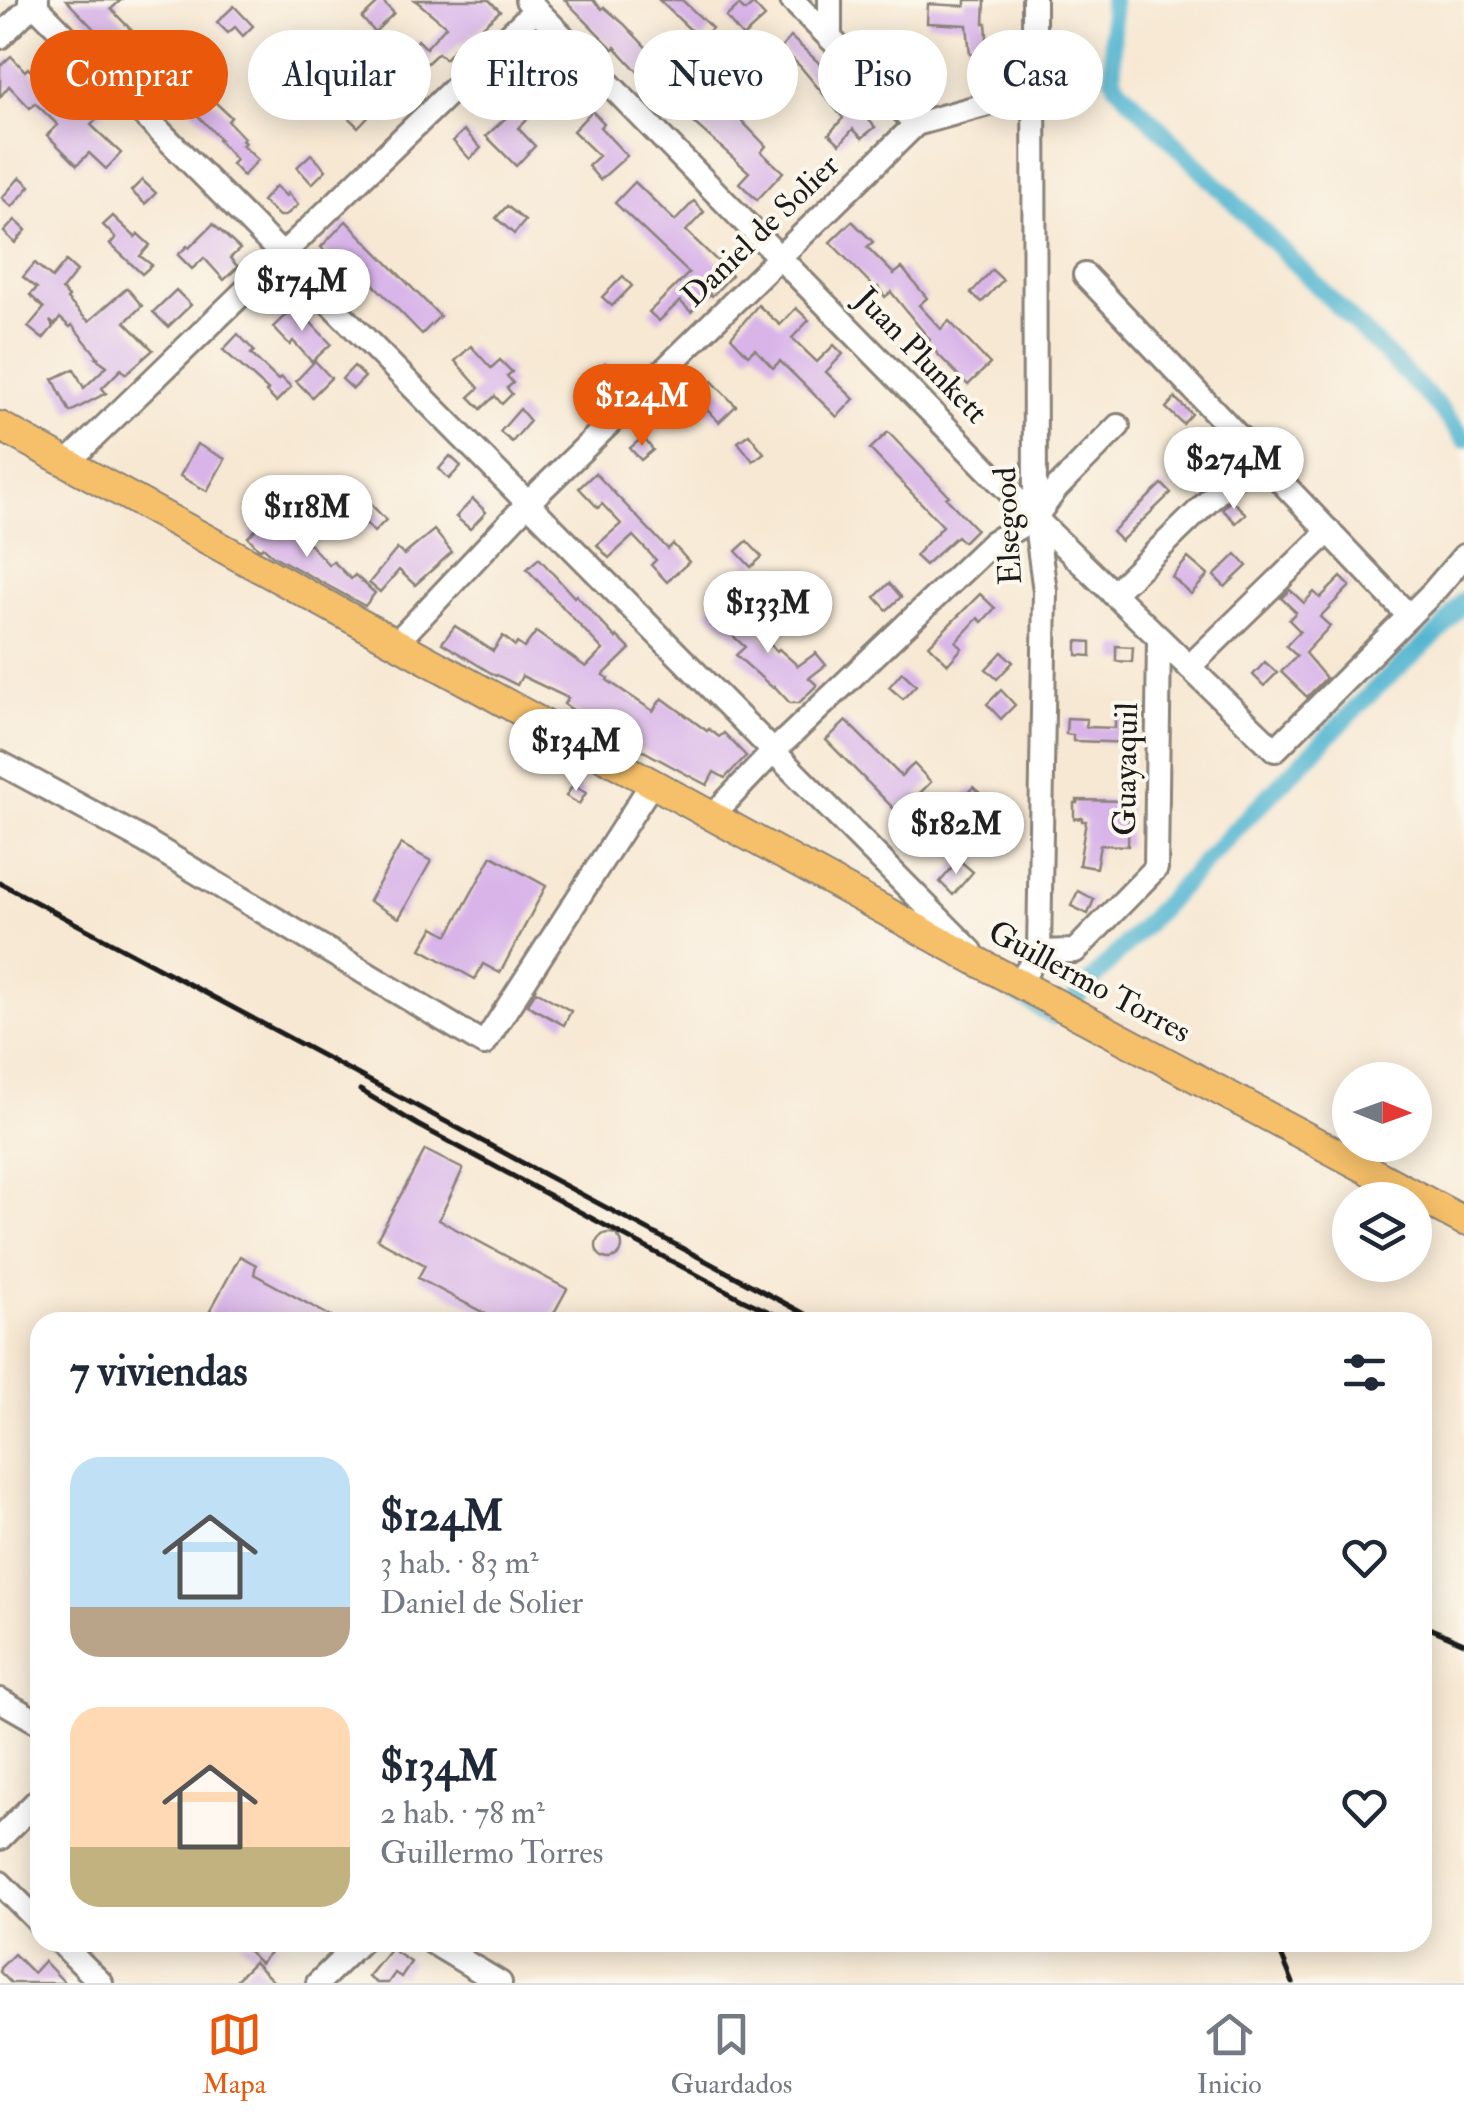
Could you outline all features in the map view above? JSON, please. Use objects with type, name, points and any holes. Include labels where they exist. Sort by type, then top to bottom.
[{"type":"main road","name":"Guillermo Torres","points":[[0,426],[984,965],[1464,1221]]},
{"type":"street","points":[[792,0],[822,30]]},
{"type":"street","points":[[830,0],[830,30]]},
{"type":"street","name":"Elsegood","points":[[1034,0],[1034,30]]},
{"type":"street","points":[[0,37],[34,1],[984,965]]},
{"type":"street","points":[[67,463],[532,4]]},
{"type":"street","name":"Juan Plunkett","points":[[532,4],[1036,518],[1275,750],[1409,616]]},
{"type":"street","name":"Daniel de Solier","points":[[396,643],[528,503],[916,124],[967,110]]},
{"type":"street","points":[[912,120],[916,124]]},
{"type":"street","name":"Elsegood","points":[[1035,120],[1036,518],[1044,590],[1038,952]]},
{"type":"street","points":[[1085,274],[1409,616],[1464,556]]},
{"type":"street","points":[[712,816],[993,542],[1036,518],[1056,489],[1118,426]]},
{"type":"street","points":[[1113,594],[1256,455]]},
{"type":"street","points":[[1189,667],[1329,531]]},
{"type":"street","name":"Guayaquil","points":[[1038,952],[1074,951],[1156,868],[1159,638]]},
{"type":"street","points":[[0,763],[144,841],[484,1044],[652,783]]},
{"type":"street","points":[[1019,983],[1038,952]]},
{"type":"street","points":[[0,1700],[30,1716]]},
{"type":"street","points":[[0,1838],[30,1808]]},
{"type":"street","points":[[0,1883],[30,1913]]},
{"type":"street","points":[[70,1952],[101,1983]]},
{"type":"street","points":[[318,1983],[350,1952]]},
{"type":"street","points":[[449,1952],[500,1983]]},
{"type":"building","points":[[66,0],[121,0],[111,9],[131,30],[95,30]]},
{"type":"building","points":[[381,0],[394,13],[377,30],[362,18]]},
{"type":"building","points":[[415,0],[489,0],[500,11],[479,30],[451,30],[451,52],[445,59],[438,53],[431,60],[431,42],[446,26]]},
{"type":"building","points":[[565,0],[593,0],[624,24],[634,35],[634,68],[614,48],[614,30],[594,30]]},
{"type":"building","points":[[659,0],[682,0],[712,28],[690,30]]},
{"type":"building","points":[[965,0],[985,0],[987,30],[927,23],[928,4],[965,6]]},
{"type":"building","points":[[753,4],[765,17],[751,30],[737,30],[726,17],[739,5],[745,11]]},
{"type":"building","points":[[234,6],[253,26],[243,36],[235,27],[228,33],[217,22]]},
{"type":"building","points":[[798,43],[818,62],[818,88],[800,66]]},
{"type":"building","points":[[11,56],[25,71],[30,70],[30,108],[9,86],[0,97],[0,66]]},
{"type":"building","points":[[228,114],[231,117],[228,121],[244,138],[242,145],[258,160],[243,176],[232,164],[236,160],[202,120],[228,120]]},
{"type":"building","points":[[53,120],[96,120],[91,125],[121,153],[106,169],[89,153],[77,165],[47,135],[58,125]]},
{"type":"building","points":[[504,120],[526,120],[518,128],[535,146],[516,166],[486,136]]},
{"type":"building","points":[[583,120],[601,120],[604,123],[600,127],[627,156],[600,180],[588,166],[599,156],[573,131]]},
{"type":"building","points":[[741,120],[766,146],[761,152],[783,172],[757,200],[739,183],[749,172],[693,122]]},
{"type":"building","points":[[841,120],[869,120],[875,127],[862,138],[853,129],[840,144],[829,134]]},
{"type":"building","points":[[464,130],[481,148],[470,159],[453,141]]},
{"type":"building","points":[[311,154],[326,170],[312,184],[297,167]]},
{"type":"building","points":[[830,155],[840,167],[810,195],[799,182]]},
{"type":"building","points":[[20,177],[30,186],[12,207],[2,198]]},
{"type":"building","points":[[142,180],[156,193],[145,204],[131,191]]},
{"type":"building","points":[[635,182],[675,221],[694,201],[704,212],[686,231],[732,275],[691,312],[680,301],[659,321],[649,312],[689,273],[615,203]]},
{"type":"building","points":[[276,186],[298,205],[285,216],[279,216],[262,201]]},
{"type":"building","points":[[507,206],[525,221],[514,234],[496,218]]},
{"type":"building","points":[[113,216],[150,245],[140,256],[152,265],[142,274],[110,244],[116,238],[103,225]]},
{"type":"building","points":[[15,220],[26,230],[15,243],[4,232]]},
{"type":"building","points":[[346,221],[440,316],[422,334],[345,255],[337,263],[321,247]]},
{"type":"building","points":[[852,221],[873,242],[867,247],[894,274],[902,268],[927,298],[919,305],[941,329],[949,321],[990,364],[968,385],[927,343],[930,340],[891,292],[885,297],[830,242]]},
{"type":"building","points":[[213,224],[240,249],[230,258],[238,267],[224,280],[204,258],[192,269],[178,255]]},
{"type":"building","points":[[66,261],[77,271],[62,290],[85,318],[89,321],[127,288],[142,306],[125,322],[153,350],[126,374],[121,369],[102,388],[106,393],[70,412],[53,379],[74,369],[84,388],[107,366],[96,358],[72,325],[60,318],[55,325],[50,321],[53,327],[43,339],[28,327],[44,308],[30,295],[37,288],[23,277],[35,263],[52,278]]},
{"type":"building","points":[[992,270],[1003,280],[982,302],[971,293]]},
{"type":"building","points":[[623,276],[632,286],[612,306],[602,297]]},
{"type":"building","points":[[176,290],[191,305],[168,327],[153,312]]},
{"type":"building","points":[[758,305],[780,325],[796,308],[809,320],[792,338],[817,362],[834,345],[843,354],[826,372],[854,399],[837,417],[780,361],[773,368],[755,349],[748,355],[731,337]]},
{"type":"building","points":[[295,306],[331,344],[312,362],[273,327]]},
{"type":"building","points":[[238,334],[254,351],[251,354],[291,387],[276,402],[223,350]]},
{"type":"building","points":[[471,346],[491,368],[500,360],[512,372],[507,376],[513,383],[507,388],[512,394],[502,404],[495,396],[481,409],[469,397],[479,388],[455,361]]},
{"type":"building","points":[[315,361],[331,378],[312,397],[296,381]]},
{"type":"building","points":[[605,363],[624,382],[609,396],[591,378]]},
{"type":"building","points":[[354,366],[365,377],[353,389],[342,379]]},
{"type":"building","points":[[712,381],[736,406],[719,422],[695,398]]},
{"type":"building","points":[[1175,398],[1192,414],[1183,424],[1166,408]]},
{"type":"building","points":[[520,409],[530,421],[512,442],[500,432]]},
{"type":"building","points":[[888,432],[976,529],[963,542],[957,536],[925,565],[915,556],[943,526],[870,449]]},
{"type":"building","points":[[749,434],[764,453],[753,461],[738,442]]},
{"type":"building","points":[[643,437],[653,450],[641,460],[630,448]]},
{"type":"building","points":[[197,444],[225,459],[207,491],[180,476]]},
{"type":"building","points":[[450,456],[461,466],[449,479],[439,469]]},
{"type":"building","points":[[595,473],[668,549],[673,544],[689,562],[667,582],[651,565],[656,560],[633,536],[609,558],[597,545],[621,524],[579,488]]},
{"type":"building","points":[[354,484],[386,520],[374,532],[341,496]]},
{"type":"building","points":[[1162,484],[1171,493],[1121,541],[1112,532]]},
{"type":"building","points":[[331,491],[347,506],[334,519],[319,504]]},
{"type":"building","points":[[473,499],[486,512],[470,529],[456,517]]},
{"type":"building","points":[[1231,500],[1246,514],[1236,523],[1222,509]]},
{"type":"building","points":[[271,514],[300,540],[303,537],[329,565],[333,561],[351,579],[355,575],[375,593],[365,606],[263,547],[258,548],[248,537]]},
{"type":"building","points":[[434,530],[452,552],[415,585],[399,570],[380,592],[369,583],[397,549],[404,555]]},
{"type":"building","points":[[747,541],[762,557],[751,567],[736,551]]},
{"type":"building","points":[[1236,554],[1247,566],[1225,587],[1214,576]]},
{"type":"building","points":[[539,558],[630,649],[603,675],[607,680],[653,711],[662,698],[707,731],[719,737],[724,733],[746,756],[725,778],[714,772],[707,785],[609,728],[606,733],[564,704],[568,698],[522,676],[517,685],[496,676],[442,643],[455,626],[493,651],[503,636],[524,648],[536,632],[586,667],[603,650],[527,569]]},
{"type":"building","points":[[1188,558],[1208,575],[1191,594],[1172,577]]},
{"type":"building","points":[[1341,577],[1350,586],[1320,617],[1330,626],[1305,653],[1326,678],[1307,697],[1281,672],[1297,656],[1286,646],[1300,631],[1289,620],[1296,612],[1281,598],[1290,590],[1304,603],[1314,592],[1320,598]]},
{"type":"building","points":[[889,583],[901,597],[887,610],[875,597]]},
{"type":"building","points":[[980,594],[995,608],[982,622],[978,618],[956,642],[962,648],[948,664],[929,645]]},
{"type":"building","points":[[721,596],[777,651],[798,666],[816,653],[826,665],[809,678],[817,685],[799,703],[790,703],[736,655],[745,647],[706,611]]},
{"type":"building","points":[[1077,641],[1091,642],[1091,656],[1077,655]]},
{"type":"building","points":[[1116,646],[1133,647],[1132,662],[1116,661]]},
{"type":"building","points":[[1002,652],[1013,662],[997,679],[986,669]]},
{"type":"building","points":[[1265,662],[1277,673],[1264,686],[1253,675]]},
{"type":"building","points":[[902,672],[916,685],[903,699],[889,687]]},
{"type":"building","points":[[1001,690],[1015,705],[1001,719],[987,704]]},
{"type":"building","points":[[1115,717],[1139,718],[1138,743],[1073,741],[1073,735],[1066,734],[1067,718],[1087,719],[1086,727],[1115,728]]},
{"type":"building","points":[[846,721],[901,776],[914,764],[931,782],[918,795],[937,813],[925,825],[905,806],[898,813],[826,740]]},
{"type":"building","points":[[573,785],[586,793],[579,804],[566,796]]},
{"type":"building","points":[[973,787],[999,811],[966,846],[941,824]]},
{"type":"building","points":[[1077,800],[1129,801],[1128,846],[1100,845],[1096,868],[1079,865],[1086,821],[1074,819]]},
{"type":"building","points":[[401,844],[431,861],[399,918],[369,901]]},
{"type":"building","points":[[492,856],[546,886],[500,973],[483,964],[475,979],[421,949],[434,927],[448,935]]},
{"type":"building","points":[[959,860],[973,872],[953,895],[940,882]]},
{"type":"building","points":[[1078,891],[1094,899],[1088,914],[1071,906]]},
{"type":"building","points":[[536,991],[571,1011],[564,1025],[527,1005]]},
{"type":"building","points":[[425,1150],[463,1169],[439,1220],[567,1289],[554,1312],[482,1312],[418,1278],[425,1265],[377,1239]]},
{"type":"building","points":[[609,1233],[618,1237],[622,1246],[618,1255],[609,1259],[600,1255],[596,1246],[600,1237]]},
{"type":"building","points":[[240,1256],[256,1265],[254,1274],[323,1312],[209,1312]]},
{"type":"building","points":[[249,1952],[270,1952],[260,1963]]},
{"type":"building","points":[[389,1952],[411,1962],[401,1977],[395,1973],[388,1983],[377,1983],[368,1977]]},
{"type":"building","points":[[14,1954],[33,1973],[44,1961],[65,1983],[11,1983],[0,1968]]},
{"type":"building","points":[[254,1962],[275,1983],[233,1983]]},
{"type":"waterway","points":[[1112,0],[1113,77],[1117,86],[1436,404],[1464,439]]},
{"type":"waterway","points":[[1076,997],[1376,688],[1441,630],[1464,600]]},
{"type":"waterway","points":[[965,970],[1053,1023],[1056,1020]]},
{"type":"railway","points":[[0,883],[801,1312]]},
{"type":"railway","points":[[360,1090],[418,1125],[770,1312]]},
{"type":"railway","points":[[1432,1629],[1464,1643]]},
{"type":"railway","points":[[1280,1952],[1293,1983]]}]
